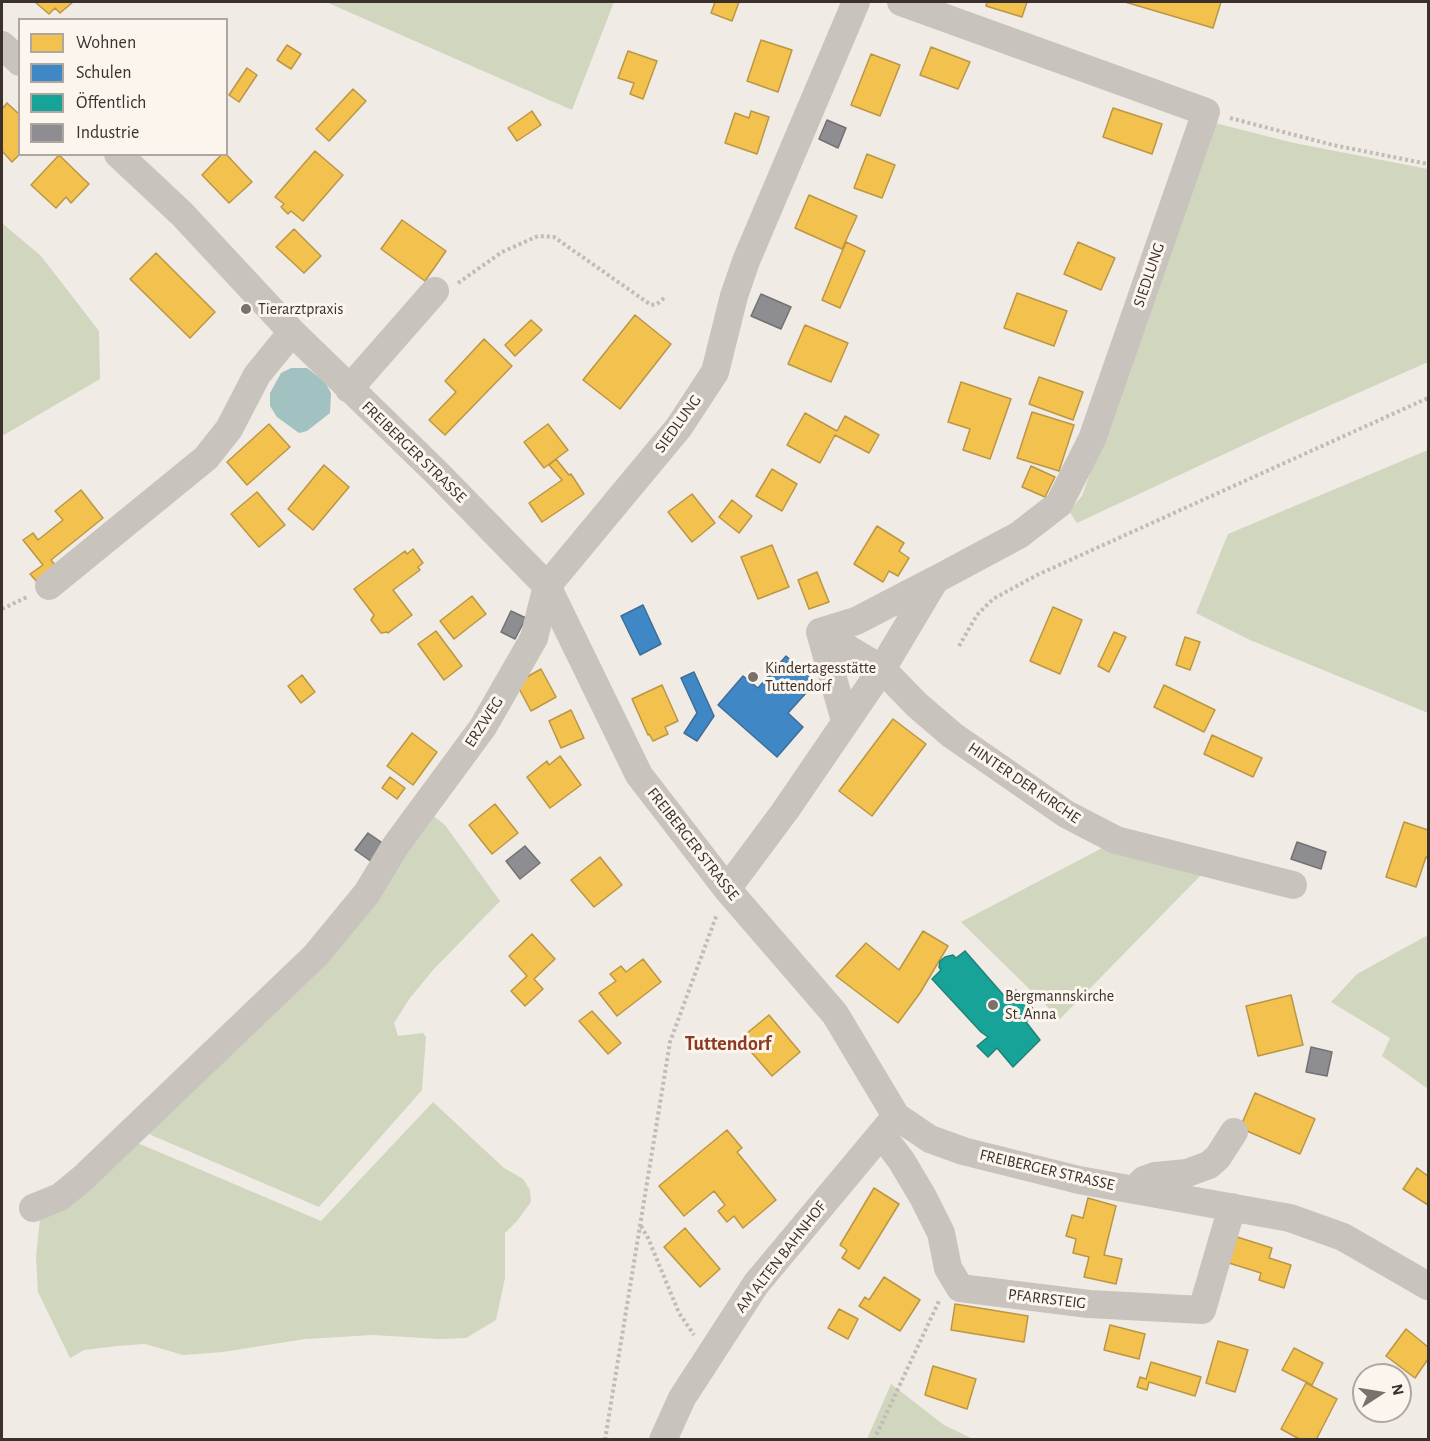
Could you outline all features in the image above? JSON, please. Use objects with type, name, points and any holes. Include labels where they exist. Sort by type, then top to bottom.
[{"type":"street","name":"SIEDLUNG","points":[[547,586],[679,427],[715,372],[734,296],[746,261],[856,2]]},
{"type":"street","points":[[902,2],[1206,112]]},
{"type":"street","points":[[2,45],[18,60]]},
{"type":"street","name":"SIEDLUNG","points":[[820,632],[856,621],[1020,535],[1059,504],[1092,439],[1206,112]]},
{"type":"street","name":"FREIBERGER STRASSE","points":[[120,156],[182,214],[292,332],[437,472],[547,586],[639,775],[727,889],[835,1014],[888,1125],[963,1151],[1079,1180],[1290,1218],[1343,1237],[1428,1286]]},
{"type":"street","points":[[349,389],[435,291]]},
{"type":"street","points":[[49,586],[206,458],[229,429],[257,375],[292,332]]},
{"type":"street","points":[[727,889],[785,811],[882,669],[935,580]]},
{"type":"street","name":"ERZWEG","points":[[33,1208],[60,1197],[83,1178],[316,955],[367,893],[396,845],[483,727],[534,638],[547,586]]},
{"type":"street","points":[[820,632],[882,669]]},
{"type":"street","points":[[820,632],[845,720]]},
{"type":"street","name":"HINTER DER KIRCHE","points":[[882,669],[917,705],[952,735],[1066,814],[1116,840],[1293,885]]},
{"type":"street","points":[[888,1125],[901,1160],[941,1233],[948,1268],[953,1277]]},
{"type":"street","name":"AM ALTEN BAHNHOF","points":[[663,1440],[682,1398],[756,1284],[888,1125]]},
{"type":"street","points":[[1134,1190],[1144,1180],[1155,1176],[1186,1173],[1209,1165],[1218,1157],[1234,1132]]},
{"type":"street","name":"PFARRSTEIG","points":[[953,1277],[960,1288],[1089,1304],[1202,1310],[1232,1207]]},
{"type":"path","points":[[1206,112],[1333,145],[1428,164]]},
{"type":"path","points":[[435,291],[458,284],[502,252],[538,236],[554,237],[651,304],[657,304],[664,298]]},
{"type":"path","points":[[959,646],[977,615],[993,598],[1037,575],[1428,398]]},
{"type":"path","points":[[605,1440],[670,1042],[727,889]]},
{"type":"path","points":[[640,1225],[648,1238],[679,1313],[690,1331],[712,1352]]},
{"type":"path","points":[[874,1440],[936,1305],[953,1277]]},
{"type":"green space","points":[[326,2],[614,2],[572,110]]},
{"type":"green space","points":[[1215,123],[1294,143],[1428,169],[1428,362],[1297,420],[1077,523],[1069,511],[1082,496]]},
{"type":"green space","points":[[2,223],[41,256],[99,331],[100,379],[2,436]]},
{"type":"green space","points":[[1428,450],[1428,713],[1250,640],[1196,613],[1228,534]]},
{"type":"green space","points":[[430,813],[445,825],[500,901],[433,970],[410,998],[394,1023],[398,1036],[423,1033],[426,1037],[422,1090],[319,1207],[151,1135],[147,1128]]},
{"type":"green space","points":[[1106,846],[1201,875],[1060,1019],[961,922]]},
{"type":"green space","points":[[1428,935],[1428,1089],[1382,1056],[1390,1038],[1331,1002],[1357,974]]},
{"type":"green space","points":[[433,1102],[504,1168],[523,1179],[530,1190],[531,1202],[505,1233],[505,1278],[496,1320],[466,1338],[440,1339],[373,1335],[305,1339],[223,1352],[183,1355],[145,1344],[84,1350],[70,1358],[38,1292],[36,1257],[40,1218],[133,1141],[321,1221]]},
{"type":"green space","points":[[891,1384],[944,1425],[973,1439],[867,1439]]},
{"type":"water","points":[[291,368],[307,368],[325,382],[331,393],[330,413],[307,431],[299,433],[277,417],[270,406],[270,393],[281,373]]},
{"type":"building: Wohnen","points":[[35,2],[73,2],[60,13],[55,8],[49,14]]},
{"type":"building: Wohnen","points":[[715,2],[739,2],[732,21],[711,13]]},
{"type":"building: Wohnen","points":[[987,2],[1027,2],[1022,17],[986,6]]},
{"type":"building: Wohnen","points":[[1125,2],[1221,2],[1213,28]]},
{"type":"building: Wohnen","points":[[761,40],[792,50],[778,92],[747,81]]},
{"type":"building: Wohnen","points":[[287,45],[301,54],[291,69],[277,60]]},
{"type":"building: Wohnen","points":[[931,47],[970,62],[958,89],[920,75]]},
{"type":"building: Wohnen","points":[[628,51],[657,61],[643,99],[630,94],[634,83],[618,78]]},
{"type":"building: Wohnen","points":[[871,54],[900,65],[880,116],[851,105]]},
{"type":"building: Wohnen","points":[[247,68],[257,75],[239,102],[229,95]]},
{"type":"building: Wohnen","points":[[353,89],[366,101],[329,141],[316,129]]},
{"type":"building: Wohnen","points":[[7,103],[18,113],[18,156],[12,162],[2,151],[2,109]]},
{"type":"building: Wohnen","points":[[1113,108],[1162,124],[1152,154],[1103,137]]},
{"type":"building: Wohnen","points":[[532,111],[541,125],[517,141],[508,128]]},
{"type":"building: Wohnen","points":[[751,111],[769,117],[757,154],[725,143],[735,113],[749,118]]},
{"type":"building: Wohnen","points":[[315,151],[343,175],[303,221],[291,211],[288,214],[281,207],[284,204],[275,197]]},
{"type":"building: Wohnen","points":[[867,154],[895,165],[882,198],[854,188]]},
{"type":"building: Wohnen","points":[[58,156],[89,184],[71,203],[66,197],[56,208],[31,185]]},
{"type":"building: Wohnen","points":[[220,156],[228,156],[252,182],[229,203],[202,175]]},
{"type":"building: Wohnen","points":[[809,195],[857,216],[842,249],[795,228]]},
{"type":"building: Wohnen","points":[[402,220],[446,251],[425,281],[381,249]]},
{"type":"building: Wohnen","points":[[294,229],[321,256],[304,273],[276,247]]},
{"type":"building: Wohnen","points":[[846,242],[865,251],[840,308],[822,300]]},
{"type":"building: Wohnen","points":[[1078,242],[1115,258],[1101,290],[1064,274]]},
{"type":"building: Wohnen","points":[[156,253],[215,312],[190,338],[130,279]]},
{"type":"building: Wohnen","points":[[1017,293],[1067,311],[1054,346],[1004,328]]},
{"type":"building: Wohnen","points":[[635,315],[671,344],[620,409],[583,380]]},
{"type":"building: Wohnen","points":[[531,320],[542,330],[515,356],[505,345]]},
{"type":"building: Wohnen","points":[[805,325],[848,343],[831,382],[788,364]]},
{"type":"building: Wohnen","points":[[484,339],[512,366],[445,435],[429,420],[456,392],[445,381]]},
{"type":"building: Wohnen","points":[[1039,377],[1083,392],[1073,420],[1029,404]]},
{"type":"building: Wohnen","points":[[961,382],[1011,399],[990,459],[963,450],[970,429],[948,422]]},
{"type":"building: Wohnen","points":[[1032,412],[1074,425],[1059,471],[1017,458]]},
{"type":"building: Wohnen","points":[[805,413],[837,431],[845,416],[879,435],[869,453],[835,435],[820,463],[787,445]]},
{"type":"building: Wohnen","points":[[269,424],[290,447],[247,485],[227,462]]},
{"type":"building: Wohnen","points":[[548,424],[568,450],[544,468],[524,442]]},
{"type":"building: Wohnen","points":[[556,459],[569,475],[571,474],[584,494],[542,522],[529,503],[562,480],[549,465]]},
{"type":"building: Wohnen","points":[[324,465],[349,487],[313,530],[288,509]]},
{"type":"building: Wohnen","points":[[1031,466],[1055,477],[1045,497],[1022,487]]},
{"type":"building: Wohnen","points":[[772,469],[797,484],[782,511],[756,496]]},
{"type":"building: Wohnen","points":[[81,490],[103,518],[51,560],[58,569],[39,584],[30,574],[43,565],[23,540],[33,533],[38,540],[63,520],[55,511]]},
{"type":"building: Wohnen","points":[[257,492],[285,525],[259,547],[231,514]]},
{"type":"building: Wohnen","points":[[692,494],[715,523],[692,542],[668,512]]},
{"type":"building: Wohnen","points":[[732,500],[752,516],[739,533],[719,517]]},
{"type":"building: Wohnen","points":[[877,526],[904,543],[899,551],[909,558],[898,576],[889,571],[883,582],[854,564]]},
{"type":"building: Wohnen","points":[[772,545],[789,587],[758,599],[741,557]]},
{"type":"building: Wohnen","points":[[413,549],[423,563],[418,567],[420,570],[393,590],[412,615],[388,633],[381,633],[371,620],[374,615],[354,589],[405,551],[407,554]]},
{"type":"building: Wohnen","points":[[817,572],[829,602],[809,609],[798,580]]},
{"type":"building: Wohnen","points":[[472,596],[486,614],[454,639],[440,621]]},
{"type":"building: Wohnen","points":[[1053,607],[1082,620],[1060,674],[1030,661]]},
{"type":"building: Wohnen","points":[[436,631],[462,666],[444,680],[418,644]]},
{"type":"building: Wohnen","points":[[1114,632],[1126,637],[1109,672],[1098,666]]},
{"type":"building: Wohnen","points":[[1185,637],[1200,642],[1190,670],[1176,665]]},
{"type":"building: Wohnen","points":[[541,669],[556,697],[531,711],[516,683]]},
{"type":"building: Wohnen","points":[[302,675],[315,692],[301,703],[288,686]]},
{"type":"building: Wohnen","points":[[662,685],[678,721],[665,727],[668,734],[653,741],[632,699]]},
{"type":"building: Wohnen","points":[[1164,685],[1215,710],[1204,732],[1154,707]]},
{"type":"building: Wohnen","points":[[571,710],[584,738],[561,748],[549,721]]},
{"type":"building: Wohnen","points":[[893,719],[926,744],[872,816],[839,791]]},
{"type":"building: Wohnen","points":[[412,733],[437,752],[413,785],[387,766]]},
{"type":"building: Wohnen","points":[[1212,735],[1262,758],[1253,777],[1204,754]]},
{"type":"building: Wohnen","points":[[560,756],[581,785],[550,808],[527,777],[547,761],[549,765]]},
{"type":"building: Wohnen","points":[[390,777],[405,788],[397,799],[382,788]]},
{"type":"building: Wohnen","points":[[495,804],[518,833],[492,854],[469,825]]},
{"type":"building: Wohnen","points":[[1404,822],[1428,830],[1428,858],[1426,857],[1416,887],[1386,877]]},
{"type":"building: Wohnen","points":[[600,857],[622,885],[594,907],[571,880]]},
{"type":"building: Wohnen","points":[[923,931],[948,946],[920,993],[898,1023],[836,976],[866,943],[899,970]]},
{"type":"building: Wohnen","points":[[532,934],[555,959],[534,979],[543,989],[525,1006],[511,991],[527,976],[509,956]]},
{"type":"building: Wohnen","points":[[643,959],[661,982],[617,1016],[599,993],[616,981],[610,974],[621,966],[626,972]]},
{"type":"building: Wohnen","points":[[1291,995],[1303,1045],[1258,1056],[1246,1006]]},
{"type":"building: Wohnen","points":[[592,1011],[621,1043],[608,1054],[579,1021]]},
{"type":"building: Wohnen","points":[[769,1015],[800,1052],[772,1076],[740,1039]]},
{"type":"building: Wohnen","points":[[1255,1093],[1315,1119],[1300,1154],[1240,1128]]},
{"type":"building: Wohnen","points":[[727,1130],[742,1148],[737,1152],[776,1200],[743,1228],[734,1216],[727,1222],[718,1211],[725,1205],[714,1191],[684,1216],[659,1186]]},
{"type":"building: Wohnen","points":[[1417,1168],[1428,1176],[1428,1205],[1403,1189]]},
{"type":"building: Wohnen","points":[[874,1188],[899,1204],[859,1269],[842,1258],[847,1250],[840,1245]]},
{"type":"building: Wohnen","points":[[1088,1198],[1116,1206],[1104,1255],[1122,1259],[1116,1284],[1084,1277],[1089,1257],[1073,1253],[1076,1239],[1066,1236],[1072,1215],[1083,1218]]},
{"type":"building: Wohnen","points":[[685,1228],[720,1269],[700,1287],[664,1247]]},
{"type":"building: Wohnen","points":[[1237,1237],[1272,1248],[1269,1258],[1291,1265],[1284,1288],[1259,1280],[1261,1273],[1229,1263]]},
{"type":"building: Wohnen","points":[[884,1277],[920,1300],[900,1331],[859,1306],[865,1297],[869,1300]]},
{"type":"building: Wohnen","points":[[955,1304],[1028,1316],[1024,1342],[951,1330]]},
{"type":"building: Wohnen","points":[[839,1309],[858,1319],[848,1339],[828,1328]]},
{"type":"building: Wohnen","points":[[1110,1325],[1145,1334],[1139,1359],[1104,1350]]},
{"type":"building: Wohnen","points":[[1406,1329],[1428,1347],[1428,1359],[1415,1378],[1412,1376],[1412,1363],[1395,1363],[1386,1356]]},
{"type":"building: Wohnen","points":[[1218,1341],[1248,1350],[1235,1392],[1206,1383]]},
{"type":"building: Wohnen","points":[[1294,1348],[1323,1363],[1312,1385],[1282,1370]]},
{"type":"building: Wohnen","points":[[1151,1362],[1201,1377],[1195,1396],[1149,1382],[1147,1390],[1137,1387],[1140,1377],[1146,1379]]},
{"type":"building: Wohnen","points":[[933,1366],[976,1379],[967,1409],[925,1395]]},
{"type":"building: Wohnen","points":[[1306,1383],[1337,1399],[1316,1440],[1301,1440],[1281,1429]]},
{"type":"building: Schulen","points":[[643,605],[661,644],[640,655],[621,616]]},
{"type":"building: Schulen","points":[[786,656],[816,682],[788,713],[803,727],[777,757],[718,705],[743,676],[758,688]]},
{"type":"building: Schulen","points":[[694,672],[714,716],[697,741],[684,733],[697,713],[681,678]]},
{"type":"building: Öffentlich","name":"Bergmannskirche St. Anna","points":[[965,951],[1006,998],[1016,990],[1036,1012],[1026,1022],[1040,1040],[1013,1067],[997,1048],[988,1057],[977,1046],[988,1037],[932,979],[941,970],[940,961],[953,955],[956,958]]},
{"type":"building: Industrie","points":[[827,120],[846,128],[838,148],[819,139]]},
{"type":"building: Industrie","points":[[761,294],[791,307],[781,329],[751,316]]},
{"type":"building: Industrie","points":[[511,611],[526,618],[515,639],[501,632]]},
{"type":"building: Industrie","points":[[368,833],[384,844],[372,862],[355,850]]},
{"type":"building: Industrie","points":[[1297,842],[1326,852],[1321,869],[1291,859]]},
{"type":"building: Industrie","points":[[525,846],[540,863],[520,879],[506,861]]},
{"type":"building: Industrie","points":[[1311,1047],[1332,1052],[1327,1076],[1306,1072]]},
{"type":"place","name":"Tierarztpraxis","points":[[246,309]]},
{"type":"place","name":"Kindertagesstätte Tuttendorf","points":[[753,677]]},
{"type":"place","name":"Bergmannskirche St. Anna","points":[[993,1005]]},
{"type":"district","name":"Tuttendorf","points":[[728,1044]]}]
